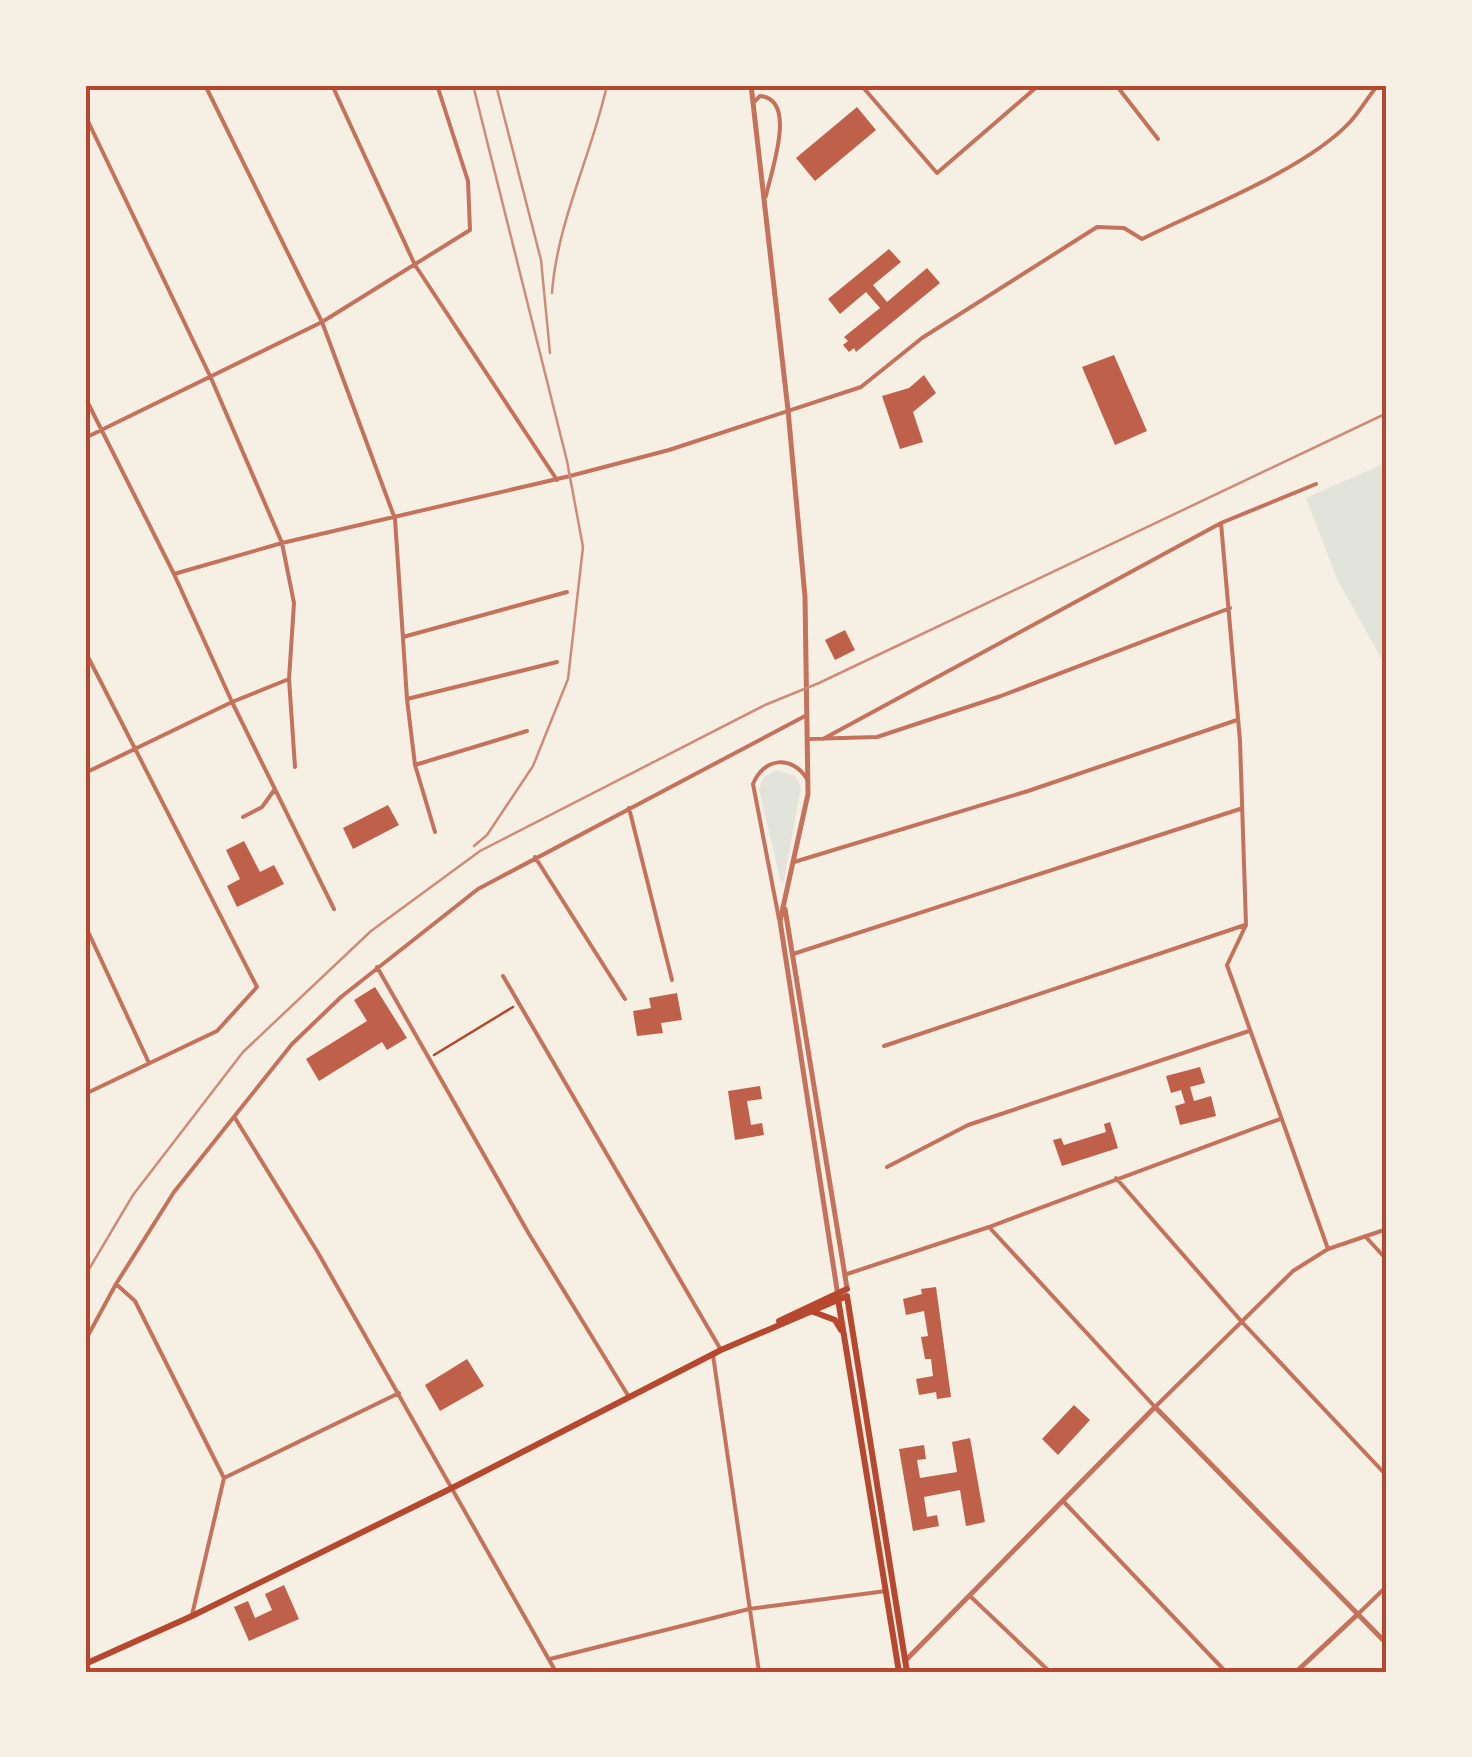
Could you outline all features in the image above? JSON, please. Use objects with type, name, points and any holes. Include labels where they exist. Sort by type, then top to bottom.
[{"type":"main road","points":[[770,1328],[842,1294]]},
{"type":"main road","points":[[85,1664],[454,1488],[717,1352],[842,1294]]},
{"type":"main road","points":[[842,1294],[844,1336],[886,1592],[907,1672]]},
{"type":"main road","points":[[842,1294],[902,1661],[899,1672]]},
{"type":"main road","points":[[810,1311],[835,1320],[844,1336]]},
{"type":"street","points":[[205,85],[322,322],[395,519],[415,766],[436,832]]},
{"type":"street","points":[[332,85],[415,265],[557,480]]},
{"type":"street","points":[[85,438],[322,322],[470,230],[468,181],[437,85]]},
{"type":"street","points":[[751,85],[788,410],[804,597],[809,783],[780,921]]},
{"type":"street","points":[[861,85],[937,173],[1039,85]]},
{"type":"street","points":[[1116,85],[1158,139]]},
{"type":"street","points":[[174,574],[282,543],[557,480],[668,450],[861,387],[922,338],[1000,285],[1097,227],[1124,228],[1142,239],[1266,180],[1318,149],[1349,123],[1378,85]]},
{"type":"street","points":[[753,102],[760,96],[768,97],[776,102],[780,113],[780,132],[764,205]]},
{"type":"street","points":[[85,115],[211,378],[282,543],[294,603],[289,679],[294,767]]},
{"type":"street","points":[[85,397],[334,909]]},
{"type":"street","points":[[824,739],[1221,523],[1316,484]]},
{"type":"street","points":[[1221,523],[1238,720],[1246,925],[1227,964],[1328,1249]]},
{"type":"street","points":[[404,636],[567,592]]},
{"type":"street","points":[[808,740],[878,737],[1001,696],[1230,608]]},
{"type":"street","points":[[85,650],[257,987],[217,1032],[85,1094]]},
{"type":"street","points":[[407,699],[557,662]]},
{"type":"street","points":[[85,773],[289,679]]},
{"type":"street","points":[[85,1341],[174,1192],[292,1044],[377,968],[478,889],[806,715]]},
{"type":"street","points":[[794,862],[1028,791],[1238,720]]},
{"type":"street","points":[[415,766],[527,731]]},
{"type":"street","points":[[809,783],[798,768],[780,761],[762,768],[752,784],[789,955],[844,1274],[842,1294]]},
{"type":"street","points":[[244,817],[262,807],[276,790]]},
{"type":"street","points":[[629,808],[672,980]]},
{"type":"street","points":[[789,955],[1242,808]]},
{"type":"street","points":[[535,857],[625,999]]},
{"type":"street","points":[[786,892],[789,955],[842,1294]]},
{"type":"street","points":[[85,925],[149,1064]]},
{"type":"street","points":[[884,1046],[1246,925]]},
{"type":"street","points":[[377,968],[530,1234],[629,1396]]},
{"type":"street","points":[[503,976],[717,1352],[759,1672]]},
{"type":"street","points":[[886,1167],[968,1125],[1248,1031]]},
{"type":"street","points":[[235,1118],[399,1393],[556,1672]]},
{"type":"street","points":[[844,1274],[988,1227],[1280,1119]]},
{"type":"street","points":[[1116,1178],[1242,1322],[1387,1476]]},
{"type":"street","points":[[988,1227],[1155,1408],[1387,1644]]},
{"type":"street","points":[[902,1661],[1294,1271],[1328,1249],[1387,1229]]},
{"type":"street","points":[[1364,1236],[1387,1260]]},
{"type":"street","points":[[116,1284],[135,1301],[224,1478],[192,1616]]},
{"type":"street","points":[[224,1478],[399,1393]]},
{"type":"street","points":[[1063,1501],[1226,1672]]},
{"type":"street","points":[[1296,1672],[1387,1586]]},
{"type":"street","points":[[550,1660],[749,1610],[886,1592]]},
{"type":"street","points":[[970,1596],[1050,1672]]},
{"type":"path","points":[[429,1058],[518,1004]]},
{"type":"shaded area","points":[[1387,462],[1387,669],[1337,579],[1306,498]]},
{"type":"shaded area","points":[[776,770],[795,776],[801,787],[781,883],[759,789],[764,777]]},
{"type":"building","points":[[857,107],[876,130],[815,181],[796,158]]},
{"type":"building","points":[[889,249],[901,262],[873,285],[887,302],[927,268],[940,283],[856,352],[854,348],[849,352],[843,345],[848,341],[844,337],[880,308],[866,292],[840,314],[828,299]]},
{"type":"building","points":[[1114,355],[1147,431],[1115,445],[1082,367]]},
{"type":"building","points":[[924,375],[936,393],[913,412],[923,442],[900,449],[882,396],[909,388]]},
{"type":"building","points":[[845,630],[855,650],[835,660],[825,640]]},
{"type":"building","points":[[388,805],[399,825],[353,849],[343,828]]},
{"type":"building","points":[[244,841],[260,872],[274,865],[284,884],[237,907],[227,886],[240,879],[226,850]]},
{"type":"building","points":[[375,987],[407,1038],[387,1050],[382,1042],[319,1081],[306,1059],[367,1021],[354,1000]]},
{"type":"building","points":[[677,993],[682,1020],[661,1023],[663,1033],[637,1036],[633,1011],[651,1008],[649,998]]},
{"type":"building","points":[[1200,1067],[1205,1083],[1190,1087],[1194,1101],[1211,1096],[1216,1116],[1180,1125],[1175,1106],[1185,1103],[1181,1090],[1171,1093],[1166,1076]]},
{"type":"building","points":[[760,1086],[762,1099],[747,1101],[751,1125],[762,1123],[764,1135],[735,1140],[728,1091]]},
{"type":"building","points":[[1110,1122],[1118,1148],[1062,1166],[1053,1140],[1061,1138],[1064,1145],[1106,1132],[1104,1124]]},
{"type":"building","points":[[936,1287],[951,1397],[937,1399],[936,1392],[919,1395],[916,1379],[933,1376],[931,1359],[925,1359],[921,1337],[928,1336],[924,1311],[906,1315],[903,1299],[922,1294],[921,1289]]},
{"type":"building","points":[[467,1359],[484,1386],[440,1411],[425,1385]]},
{"type":"building","points":[[1074,1405],[1090,1420],[1058,1455],[1042,1439]]},
{"type":"building","points":[[970,1438],[985,1522],[966,1526],[960,1490],[924,1497],[927,1517],[937,1515],[939,1526],[913,1531],[899,1449],[924,1445],[926,1459],[917,1460],[920,1478],[957,1472],[952,1442]]},
{"type":"building","points":[[284,1585],[299,1619],[249,1641],[234,1607],[248,1601],[255,1618],[272,1610],[265,1594]]},
{"type":"railway","points":[[473,85],[567,461],[583,547],[568,679],[533,766],[487,835],[474,846]]},
{"type":"railway","points":[[496,85],[541,260],[550,353]]},
{"type":"railway","points":[[552,293],[561,240],[607,85]]},
{"type":"railway","points":[[85,1276],[133,1195],[243,1052],[371,931],[480,851],[765,705],[819,683],[1387,413]]}]
